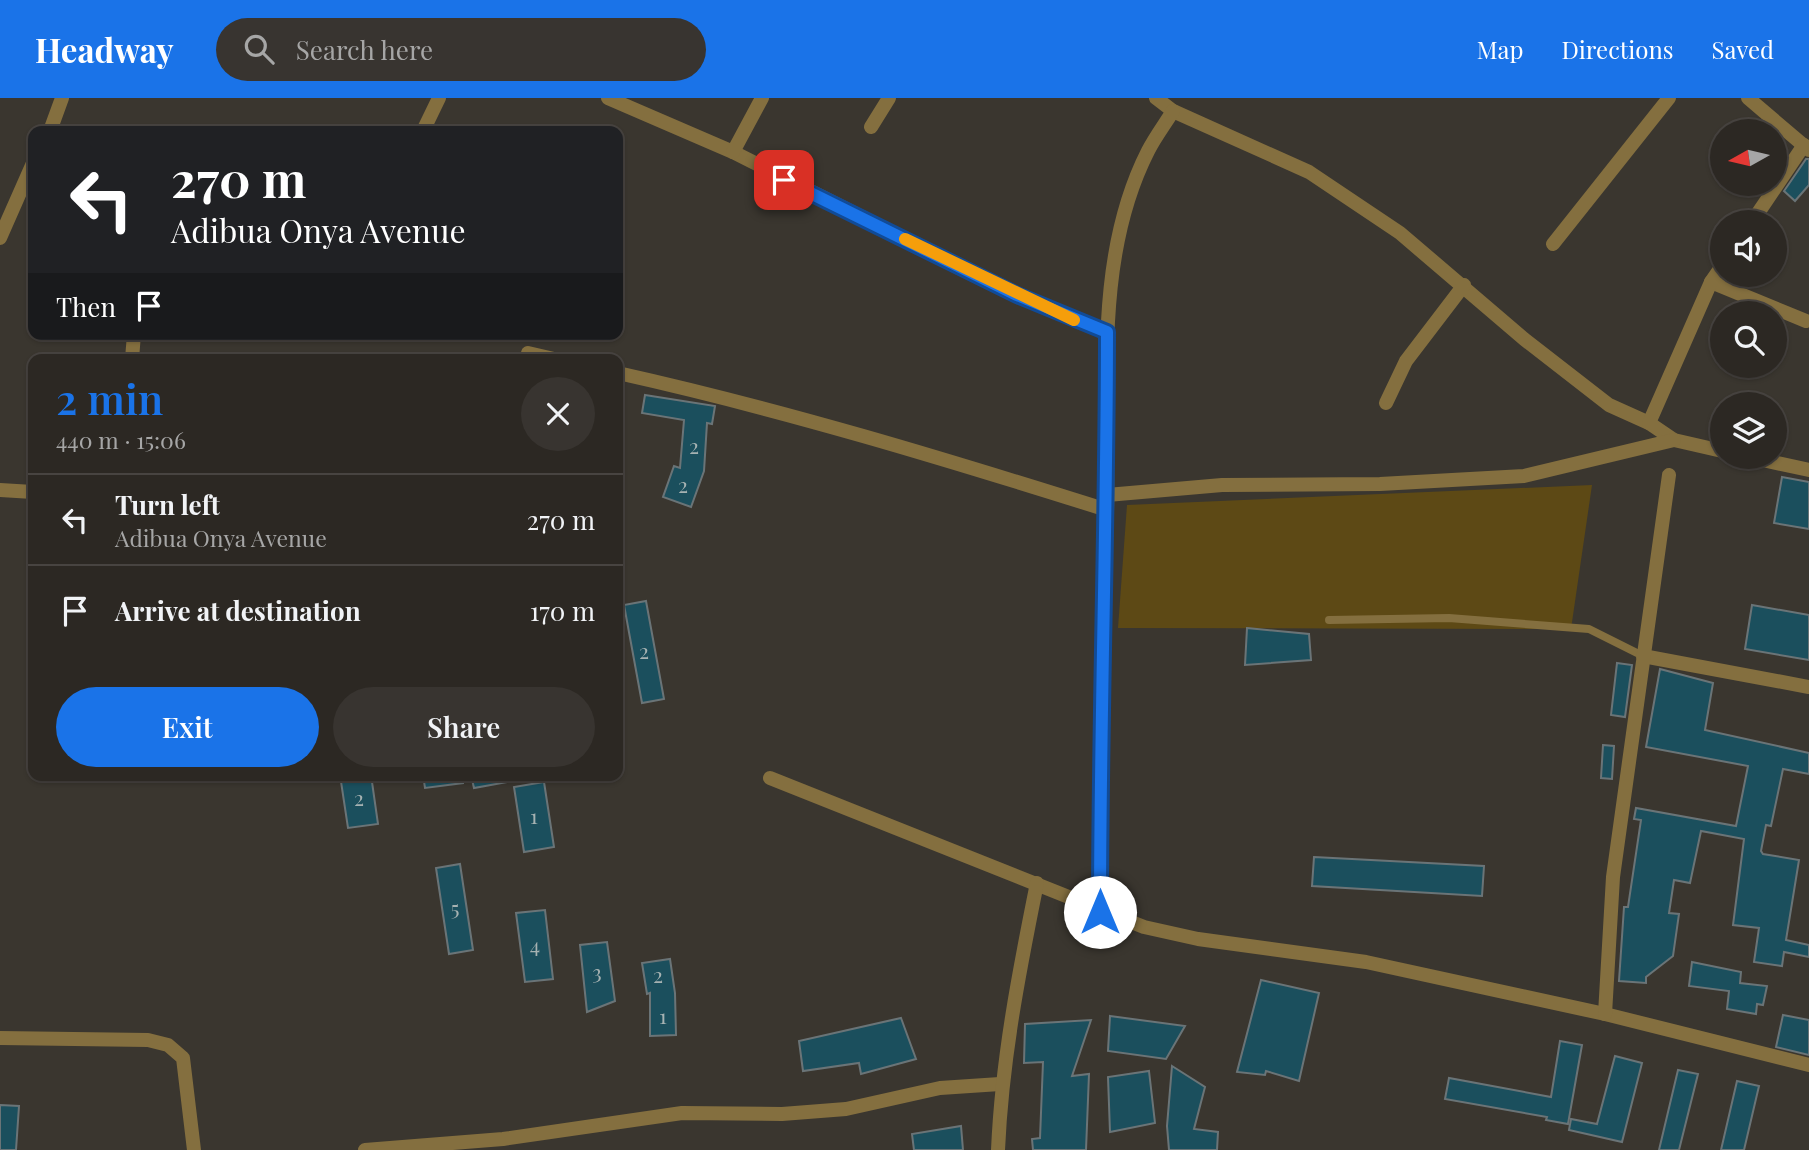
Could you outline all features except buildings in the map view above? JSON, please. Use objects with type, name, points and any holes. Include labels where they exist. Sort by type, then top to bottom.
[{"type":"street","points":[[52,126],[62,98]]},
{"type":"street","points":[[425,126],[439,98]]},
{"type":"street","points":[[608,98],[733,152],[1017,295],[1107,332]]},
{"type":"street","points":[[733,152],[762,98]]},
{"type":"street","points":[[871,127],[889,98]]},
{"type":"street","points":[[1156,98],[1174,111],[1309,172],[1400,233],[1565,372],[1609,405],[1649,423],[1674,440],[1710,448]]},
{"type":"street","points":[[1552,244],[1669,98]]},
{"type":"street","points":[[1748,98],[1807,147],[1761,210]]},
{"type":"street","points":[[1100,912],[1100,725],[1107,510],[1107,332],[1118,248],[1131,192],[1148,151],[1174,111]]},
{"type":"street","points":[[0,238],[28,174]]},
{"type":"street","points":[[1649,423],[1710,284]]},
{"type":"street","points":[[1385,403],[1406,360],[1464,285]]},
{"type":"street","points":[[1723,287],[1807,321]]},
{"type":"street","points":[[528,353],[532,354]]},
{"type":"street","points":[[623,374],[714,394],[891,442],[1107,510]]},
{"type":"street","points":[[1107,495],[1222,485],[1380,484],[1524,476],[1674,440]]},
{"type":"street","points":[[1787,465],[1809,470]]},
{"type":"street","points":[[1605,1014],[1613,877],[1669,475]]},
{"type":"street","points":[[0,490],[28,492]]},
{"type":"street","points":[[1643,656],[1809,687]]},
{"type":"street","points":[[771,778],[1037,883],[1100,912],[1144,927],[1198,939],[1366,962],[1605,1014],[1809,1065]]},
{"type":"street","points":[[998,1150],[1000,1084],[1013,999],[1037,883]]},
{"type":"street","points":[[0,1038],[148,1040],[169,1045],[183,1058],[194,1150]]},
{"type":"street","points":[[365,1150],[504,1144],[682,1113],[782,1114],[846,1109],[940,1088],[1000,1084]]},
{"type":"lane","points":[[1329,620],[1449,618],[1590,629],[1643,656]]},
{"type":"shaded area","points":[[1592,485],[1571,629],[1118,628],[1127,505]]},
{"type":"slow traffic","points":[[905,239],[1074,320]]},
{"type":"route","points":[[784,180],[1017,295],[1107,332],[1107,495],[1100,725],[1100,912]]}]
